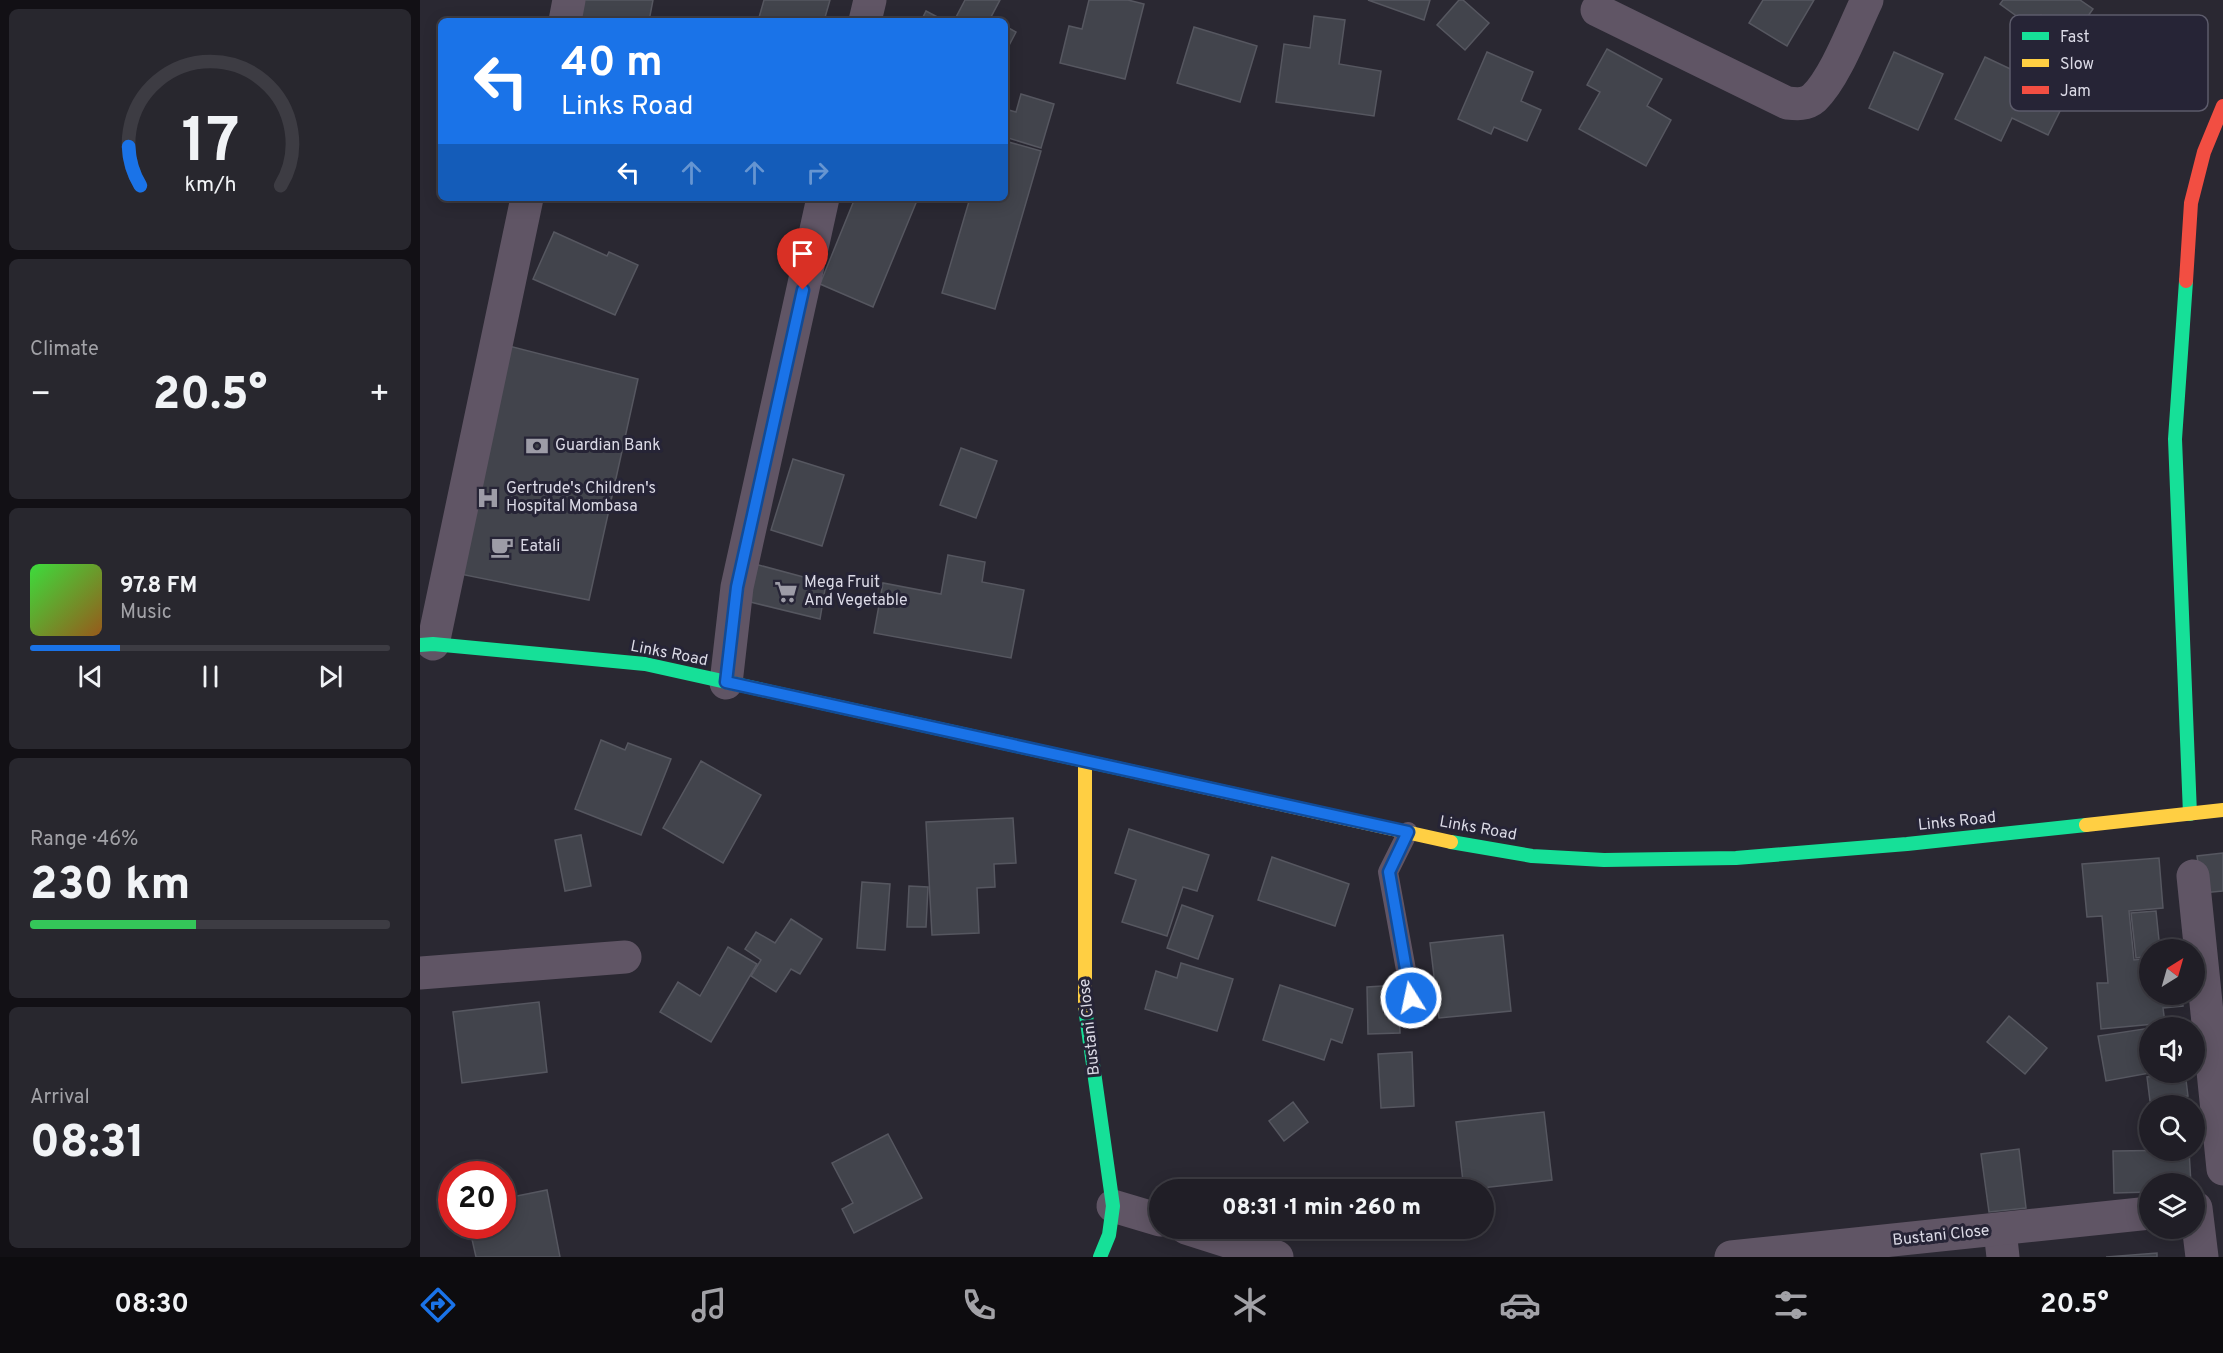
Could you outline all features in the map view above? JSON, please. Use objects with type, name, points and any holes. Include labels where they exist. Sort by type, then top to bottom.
[{"type":"main road","points":[[2190,814],[2175,439],[2191,203],[2204,152],[2223,106]]},
{"type":"main road","name":"Links Road","points":[[427,644],[645,664],[1408,832],[1532,856],[1604,860],[1736,858],[1907,844],[2223,810]]},
{"type":"main road","name":"Bustani Close","points":[[1085,762],[1084,1003],[1113,1206],[1109,1235],[1100,1257]]},
{"type":"street","points":[[566,18],[569,0]]},
{"type":"street","points":[[866,18],[870,0]]},
{"type":"street","points":[[1597,10],[1787,103],[1802,104],[1813,99],[1827,82],[1867,0]]},
{"type":"street","points":[[427,644],[526,201]]},
{"type":"street","points":[[726,682],[737,587],[822,201]]},
{"type":"street","points":[[2193,876],[2223,1169]]},
{"type":"street","points":[[420,974],[625,957]]},
{"type":"street","points":[[1113,1206],[1149,1217]]},
{"type":"street","name":"Bustani Close","points":[[1731,1257],[2002,1243],[2139,1215]]},
{"type":"street","points":[[1221,1239],[1277,1257]]},
{"type":"street","points":[[2202,1257],[2203,1239]]},
{"type":"lane","points":[[1408,832],[1389,872],[1411,998]]},
{"type":"building","points":[[581,0],[653,0],[650,18],[578,18]]},
{"type":"building","points":[[764,0],[830,0],[825,18],[759,18]]},
{"type":"building","points":[[965,0],[1000,0],[991,18],[956,18]]},
{"type":"building","points":[[1089,0],[1128,0],[1144,4],[1125,79],[1060,63],[1069,26],[1082,29]]},
{"type":"building","points":[[1368,0],[1430,0],[1424,20]]},
{"type":"building","points":[[1459,0],[1463,0],[1489,23],[1465,50],[1437,25]]},
{"type":"building","points":[[1763,0],[1814,0],[1787,46],[1749,23]]},
{"type":"building","points":[[2003,0],[2080,0],[2093,9],[2089,15],[2015,15],[2000,4]]},
{"type":"building","points":[[926,11],[939,18],[922,18]]},
{"type":"building","points":[[1314,16],[1345,20],[1339,64],[1381,71],[1374,116],[1276,102],[1284,44],[1310,48]]},
{"type":"building","points":[[1194,27],[1257,46],[1240,102],[1177,83]]},
{"type":"building","points":[[1008,28],[1016,32],[1008,47]]},
{"type":"building","points":[[1607,49],[1662,79],[1647,106],[1671,120],[1646,166],[1579,129],[1600,92],[1587,85]]},
{"type":"building","points":[[1487,52],[1533,72],[1521,101],[1541,110],[1527,141],[1494,127],[1491,134],[1458,119]]},
{"type":"building","points":[[1894,52],[1943,74],[1918,130],[1869,108]]},
{"type":"building","points":[[1985,57],[2010,69],[2010,111],[2060,111],[2048,135],[2012,118],[2001,141],[1955,119]]},
{"type":"building","points":[[1021,94],[1054,104],[1041,148],[1008,138],[1008,110],[1016,112]]},
{"type":"building","points":[[1008,142],[1041,151],[995,309],[942,293],[969,201],[1008,201]]},
{"type":"building","points":[[854,201],[917,201],[873,307],[820,284]]},
{"type":"building","points":[[554,232],[607,256],[609,252],[638,265],[615,315],[533,279]]},
{"type":"building","points":[[505,345],[638,379],[589,600],[455,573]]},
{"type":"building","points":[[961,448],[997,461],[976,518],[940,505]]},
{"type":"building","points":[[793,459],[844,475],[822,546],[771,530]]},
{"type":"building","points":[[948,555],[985,562],[982,582],[1024,590],[1011,658],[874,633],[883,583],[941,594]]},
{"type":"building","name":"Mega Fruit And Vegetable","points":[[755,564],[826,583],[820,619],[746,601]]},
{"type":"building","points":[[601,740],[625,750],[628,743],[671,759],[641,835],[575,809]]},
{"type":"building","points":[[701,761],[761,795],[723,863],[663,828]]},
{"type":"building","points":[[1013,818],[1016,863],[994,864],[995,887],[977,888],[979,933],[932,935],[926,822]]},
{"type":"building","points":[[1129,829],[1209,855],[1197,891],[1183,887],[1167,936],[1122,922],[1136,880],[1115,873]]},
{"type":"building","points":[[581,835],[591,886],[565,891],[555,840]]},
{"type":"building","points":[[2223,853],[2223,891],[2202,893],[2197,856]]},
{"type":"building","points":[[1272,857],[1349,884],[1335,926],[1258,900]]},
{"type":"building","points":[[2159,858],[2163,908],[2129,911],[2134,960],[2139,959],[2139,1005],[2183,1006],[2163,1008],[2164,1017],[2139,1017],[2139,1025],[2101,1029],[2097,983],[2108,983],[2102,916],[2087,917],[2082,864]]},
{"type":"building","points":[[862,882],[890,884],[885,950],[857,948]]},
{"type":"building","points":[[909,886],[928,887],[926,927],[907,927]]},
{"type":"building","points":[[1182,905],[1213,916],[1198,959],[1167,948]]},
{"type":"building","points":[[2156,911],[2159,939],[2139,939],[2139,958],[2136,958],[2131,913]]},
{"type":"building","points":[[791,919],[822,939],[800,974],[791,969],[776,992],[751,976],[761,960],[745,949],[756,932],[775,943]]},
{"type":"building","points":[[1503,935],[1511,1011],[1439,1018],[1430,943]]},
{"type":"building","points":[[728,947],[757,964],[711,1042],[660,1012],[678,982],[700,996]]},
{"type":"building","points":[[1181,963],[1233,979],[1217,1031],[1145,1009],[1156,971],[1177,978]]},
{"type":"building","points":[[1280,985],[1353,1009],[1342,1043],[1331,1039],[1324,1060],[1263,1040]]},
{"type":"building","points":[[1398,985],[1400,1033],[1368,1034],[1367,987]]},
{"type":"building","points":[[539,1002],[547,1072],[462,1083],[453,1012]]},
{"type":"building","points":[[2009,1016],[2047,1048],[2025,1074],[1987,1042]]},
{"type":"building","points":[[2139,1030],[2139,1075],[2106,1081],[2098,1036]]},
{"type":"building","points":[[1412,1052],[1414,1106],[1381,1108],[1378,1054]]},
{"type":"building","points":[[2148,1083],[2186,1083],[2188,1095],[2149,1095]]},
{"type":"building","points":[[1293,1102],[1308,1122],[1284,1141],[1269,1121]]},
{"type":"building","points":[[1544,1112],[1552,1180],[1494,1187],[1494,1179],[1463,1179],[1456,1122]]},
{"type":"building","points":[[888,1134],[922,1198],[854,1233],[842,1209],[853,1203],[832,1163]]},
{"type":"building","points":[[2019,1149],[2026,1208],[1989,1212],[1981,1154]]},
{"type":"building","points":[[2113,1151],[2139,1151],[2139,1161],[2190,1161],[2190,1173],[2139,1173],[2139,1192],[2114,1193]]},
{"type":"building","points":[[547,1190],[560,1257],[476,1257],[472,1239],[516,1239],[516,1196]]},
{"type":"building","points":[[2157,1253],[2157,1257],[2106,1257]]},
{"type":"traffic: fast","points":[[2186,281],[2175,439],[2190,814]]},
{"type":"traffic: fast","points":[[420,645],[433,644],[645,664],[1180,782]]},
{"type":"traffic: fast","points":[[1451,842],[1532,856],[1604,860],[1736,858],[1907,844],[2086,825]]},
{"type":"traffic: fast","points":[[1085,1008],[1113,1206],[1109,1235],[1100,1257]]},
{"type":"traffic: slow","points":[[1085,762],[1085,1008]]},
{"type":"traffic: slow","points":[[1180,782],[1451,842]]},
{"type":"traffic: slow","points":[[2086,825],[2223,810]]},
{"type":"traffic: jam","points":[[2186,281],[2191,203],[2204,152],[2223,106]]},
{"type":"place","name":"Guardian Bank","points":[[537,446]]},
{"type":"place","name":"Gertrude's Children's Hospital Mombasa","points":[[488,498]]},
{"type":"place","name":"Eatali","points":[[502,547]]},
{"type":"place","name":"Mega Fruit And Vegetable","points":[[786,592]]},
{"type":"route","points":[[803,290],[737,587],[726,682],[1408,832],[1389,872],[1411,998]]}]
